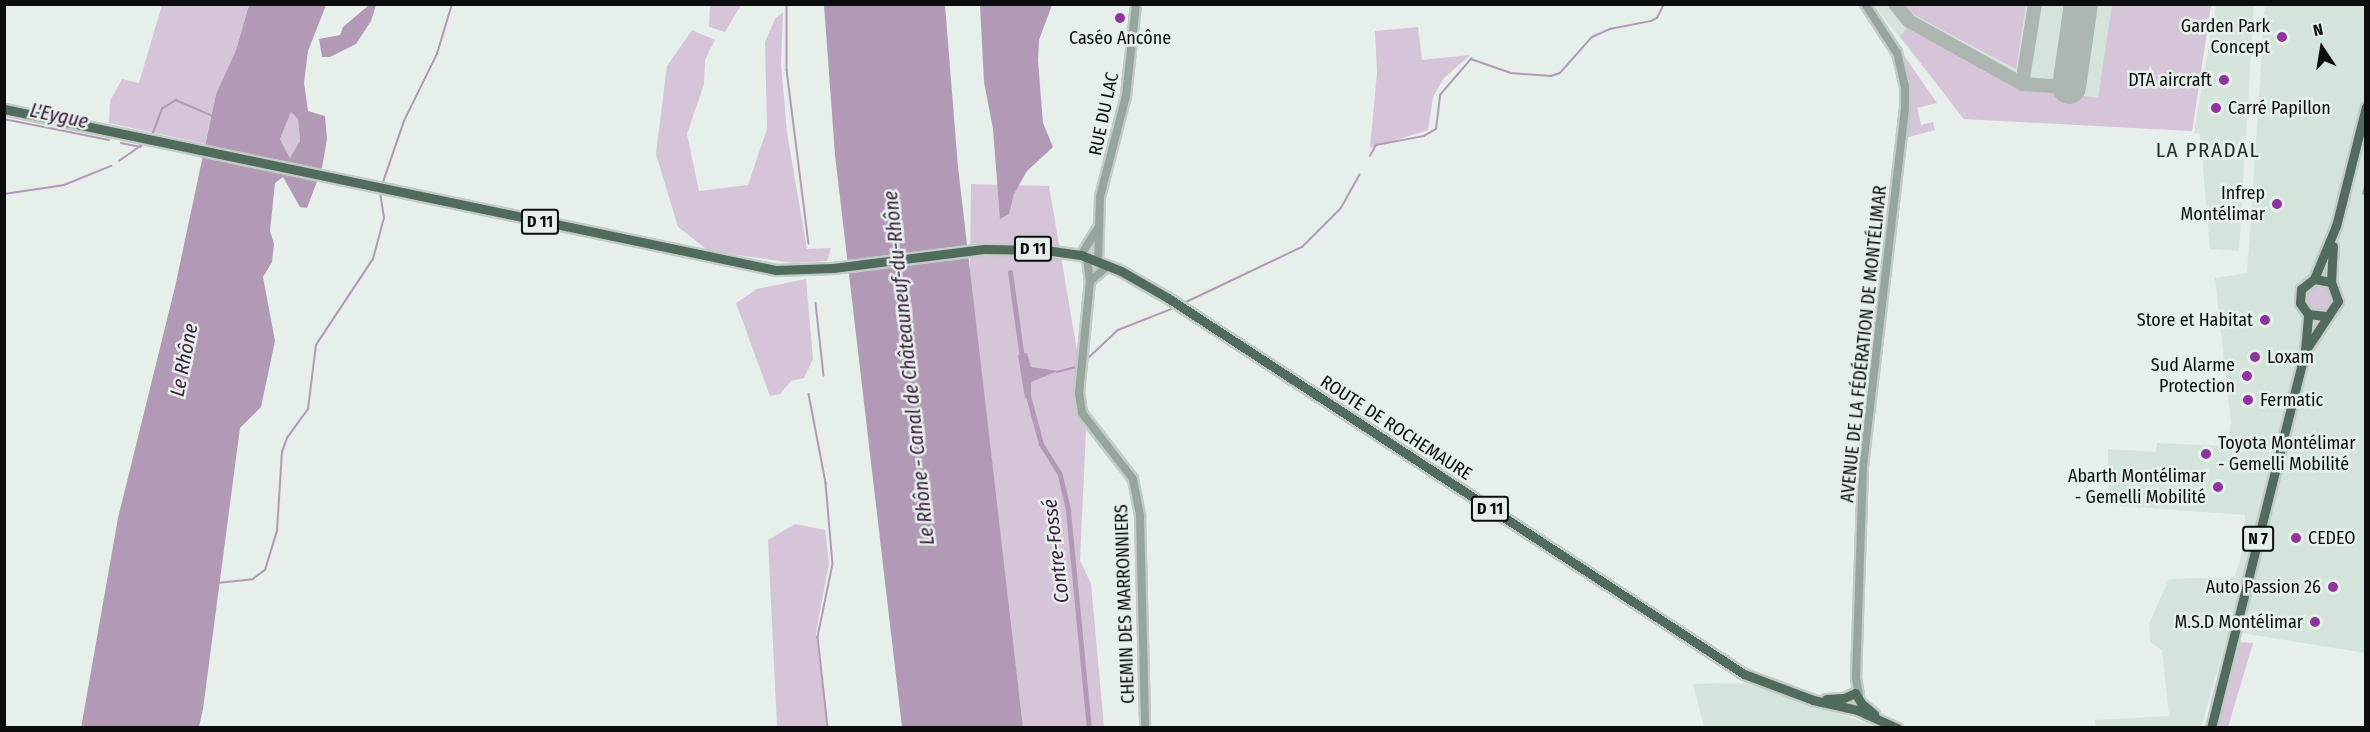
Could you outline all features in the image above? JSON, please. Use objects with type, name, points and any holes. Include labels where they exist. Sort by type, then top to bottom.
[{"type":"main road","points":[[2336,226],[2331,282],[2338,301],[2325,316],[2308,314],[2302,308],[2300,294],[2314,279],[2336,226],[2366,107]]},
{"type":"main road","name":"ROUTE DE ROCHEMAURE","points":[[5,109],[728,262],[776,270],[833,268],[984,249],[1045,250],[1084,256],[1168,298],[1724,662],[1761,682],[1806,698],[1846,708],[1855,700]]},
{"type":"main road","points":[[2314,279],[2331,282]]},
{"type":"main road","name":"N 7","points":[[2211,728],[2305,351],[2308,314]]},
{"type":"main road","name":"N 7","points":[[2305,351],[2325,316]]},
{"type":"main road","name":"ROUTE DE ROCHEMAURE","points":[[1806,698],[1855,700]]},
{"type":"main road","points":[[1855,700],[1893,726]]},
{"type":"street","name":"RUE DU LAC","points":[[1098,228],[1107,171],[1126,96],[1136,4]]},
{"type":"street","name":"AVENUE DE LA FÉDÉRATION DE MONTÉLIMAR","points":[[1855,700],[1863,466],[1905,109],[1902,68],[1890,38],[1865,4]]},
{"type":"street","points":[[1084,256],[1098,228]]},
{"type":"street","points":[[1098,228],[1098,261]]},
{"type":"street","name":"CHEMIN DES MARRONNIERS","points":[[1084,256],[1090,281],[1079,393],[1082,413],[1133,479],[1140,516],[1145,728]]},
{"type":"street","points":[[1090,281],[1108,266]]},
{"type":"shaded area","points":[[2216,4],[2254,5],[2239,251],[2210,249],[2200,134],[2194,133]]},
{"type":"shaded area","points":[[162,5],[249,5],[236,50],[216,94],[205,144],[109,123],[110,101],[122,79],[139,83]]},
{"type":"shaded area","points":[[710,5],[741,5],[725,32],[709,27]]},
{"type":"shaded area","points":[[1874,5],[2211,5],[2192,131],[1964,119]]},
{"type":"shaded area","points":[[1905,5],[2026,5],[2016,69],[1912,14]]},
{"type":"shaded area","points":[[2112,5],[2211,5],[2192,131],[1964,119],[1900,36],[1909,26],[2011,86],[2098,98]]},
{"type":"shaded area","points":[[2265,5],[2365,5],[2365,653],[2229,631],[2201,727],[2096,727],[2095,720],[2169,716],[2162,650],[2150,642],[2149,624],[2169,579],[2235,577],[2242,552],[2245,515],[2108,505],[2108,449],[2156,452],[2157,443],[2227,446],[2231,423],[2215,278],[2247,273]]},
{"type":"shaded area","points":[[783,12],[781,64],[787,133],[807,249],[831,248],[827,261],[794,263],[709,251],[678,227],[656,154],[667,66],[692,30],[715,40],[705,60],[704,84],[687,134],[699,191],[748,185],[767,129],[765,42],[775,19]]},
{"type":"shaded area","points":[[1418,27],[1422,60],[1470,55],[1444,78],[1433,97],[1428,130],[1370,148],[1377,73],[1375,31]]},
{"type":"shaded area","points":[[1905,57],[1937,103],[1917,108],[1921,125],[1933,122],[1935,130],[1905,138],[1909,101]]},
{"type":"shaded area","points":[[291,112],[298,119],[300,141],[295,155],[290,158],[280,139]]},
{"type":"shaded area","points":[[971,184],[1049,186],[1087,409],[1080,560],[1091,584],[1104,727],[1023,727],[970,275]]},
{"type":"shaded area","points":[[806,279],[813,359],[804,378],[791,381],[780,394],[770,396],[736,303],[757,289]]},
{"type":"shaded area","points":[[2318,283],[2324,284],[2332,292],[2332,304],[2324,312],[2318,313],[2312,312],[2304,304],[2303,298],[2304,292],[2312,284]]},
{"type":"shaded area","points":[[795,524],[825,530],[829,563],[816,633],[827,727],[777,727],[768,540]]},
{"type":"shaded area","points":[[2239,642],[2253,643],[2228,727],[2217,727]]},
{"type":"shaded area","points":[[1745,683],[1879,727],[1704,727],[1693,684]]},
{"type":"water","name":"Le Rhône","points":[[249,5],[326,5],[308,51],[304,83],[308,111],[325,116],[327,139],[322,168],[307,208],[300,207],[283,177],[275,183],[270,231],[274,244],[272,262],[263,277],[275,341],[261,407],[240,428],[199,727],[81,728],[118,518],[175,287],[216,94],[236,50]],"holes":[[[291,112],[298,119],[300,141],[290,158],[280,139]]]},
{"type":"water","points":[[369,5],[376,5],[371,21],[356,44],[330,57],[322,57],[319,39],[340,35],[343,27]]},
{"type":"water","name":"Le Rhône - Canal de Châteauneuf-du-Rhône","points":[[824,5],[945,5],[958,167],[1023,727],[902,727],[835,155]]},
{"type":"water","points":[[980,5],[1052,5],[1039,40],[1038,61],[1043,123],[1053,147],[1027,171],[1014,194],[1009,214],[1000,219],[993,129],[984,82]]},
{"type":"water","points":[[1027,353],[1031,367],[1058,371],[1031,382],[1031,398],[1025,398],[1018,355]]},
{"type":"waterway","points":[[382,185],[404,121],[437,54],[452,4]]},
{"type":"waterway","points":[[787,4],[787,70],[809,244]]},
{"type":"waterway","points":[[1370,156],[1376,145],[1424,136],[1436,129],[1440,95],[1471,59],[1511,73],[1551,76],[1560,73],[1592,37],[1610,29],[1651,21],[1657,18],[1664,4]]},
{"type":"waterway","points":[[152,135],[162,109],[176,100],[213,116]]},
{"type":"waterway","name":"L'Eygue","points":[[4,119],[109,140]]},
{"type":"waterway","name":"L'Eygue","points":[[121,143],[141,147]]},
{"type":"waterway","points":[[119,161],[145,143]]},
{"type":"waterway","points":[[4,194],[64,185],[111,166]]},
{"type":"waterway","points":[[1184,303],[1302,247],[1341,208],[1359,175]]},
{"type":"waterway","points":[[2363,194],[2366,183]]},
{"type":"waterway","points":[[217,583],[253,579],[265,570],[277,531],[282,452],[287,438],[308,409],[316,345],[373,259],[384,218],[380,192]]},
{"type":"waterway","name":"Contre-Fossé","points":[[1010,272],[1022,359]]},
{"type":"waterway","points":[[816,303],[824,376]]},
{"type":"waterway","points":[[1085,361],[1118,330],[1174,308]]},
{"type":"waterway","points":[[1057,372],[1076,367]]},
{"type":"waterway","name":"Contre-Fossé","points":[[1027,392],[1041,444],[1060,475],[1068,511],[1089,728]]},
{"type":"waterway","points":[[809,394],[826,483],[833,564],[818,637],[828,728]]},
{"type":"taxiway","points":[[1895,4],[1909,21],[2022,84]]},
{"type":"taxiway","points":[[2035,4],[2022,84],[2069,87]]},
{"type":"runway","points":[[2069,87],[2081,4]]},
{"type":"place","name":"Caséo Ancône","points":[[1120,18]]},
{"type":"place","name":"Garden Park Concept","points":[[2282,37]]},
{"type":"place","name":"DTA aircraft","points":[[2224,80]]},
{"type":"place","name":"Carré Papillon","points":[[2216,108]]},
{"type":"place","name":"Infrep Montélimar","points":[[2277,204]]},
{"type":"place","name":"Store et Habitat","points":[[2265,320]]},
{"type":"place","name":"Loxam","points":[[2255,357]]},
{"type":"place","name":"Sud Alarme Protection","points":[[2247,376]]},
{"type":"place","name":"Fermatic","points":[[2248,400]]},
{"type":"place","name":"Toyota Montélimar - Gemelli Mobilité","points":[[2206,454]]},
{"type":"place","name":"Abarth Montélimar - Gemelli Mobilité","points":[[2218,487]]},
{"type":"place","name":"CEDEO","points":[[2296,538]]},
{"type":"place","name":"Auto Passion 26","points":[[2333,587]]},
{"type":"place","name":"M.S.D Montélimar","points":[[2315,622]]},
{"type":"district","name":"LA PRADAL","points":[[2208,150]]}]
